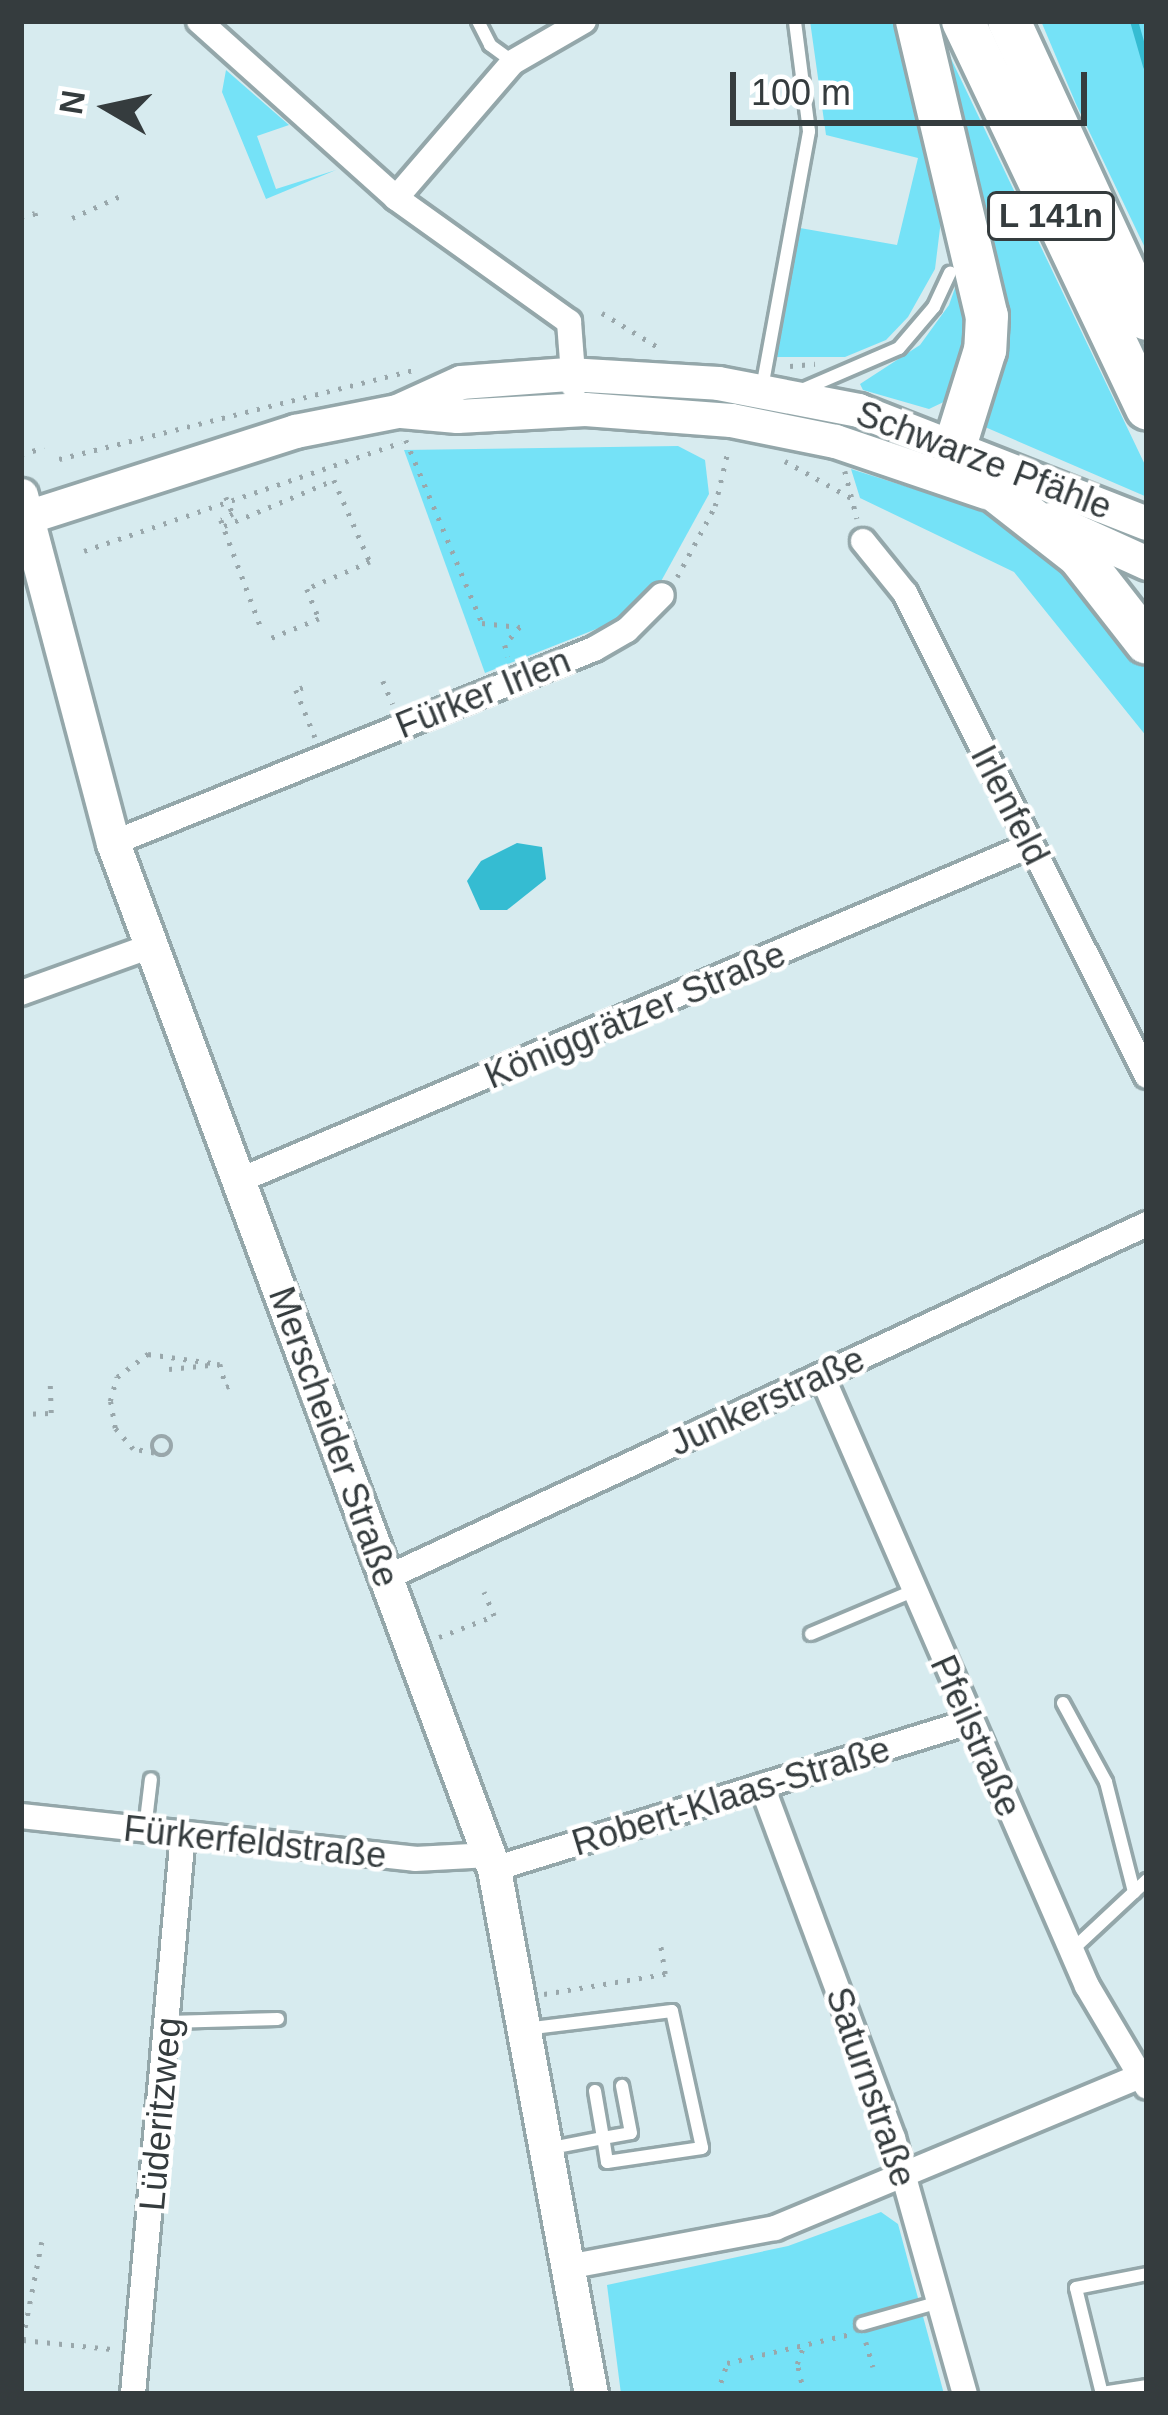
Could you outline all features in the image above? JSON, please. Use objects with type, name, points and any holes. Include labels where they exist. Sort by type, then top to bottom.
[{"type":"highway","points":[[917,21],[987,316],[986,350],[956,442],[970,478],[1004,499],[1097,574],[1147,644]]},
{"type":"highway","name":"L 141n","points":[[963,21],[1147,407]]},
{"type":"highway","name":"L 141n","points":[[1009,21],[1147,319]]},
{"type":"main road","name":"Schwarze Pfähle","points":[[402,425],[461,382],[568,374],[775,392],[956,442],[1147,523]]},
{"type":"main road","name":"Schwarze Pfähle","points":[[23,511],[273,438],[457,416],[584,409],[731,420],[835,441],[1004,499],[1147,562]]},
{"type":"main road","name":"Merscheider Straße","points":[[23,511],[113,843],[492,1862],[591,2394]]},
{"type":"street","points":[[199,21],[396,198],[569,322],[568,374],[584,409]]},
{"type":"street","points":[[396,198],[513,62],[584,21]]},
{"type":"street","name":"Irlenfeld","points":[[863,542],[904,592],[1147,1076]]},
{"type":"street","name":"Fürker Irlen","points":[[113,843],[627,630],[662,595]]},
{"type":"street","name":"Königgrätzer Straße","points":[[238,1180],[1031,845]]},
{"type":"street","points":[[21,993],[151,946]]},
{"type":"street","name":"Junkerstraße","points":[[386,1578],[1147,1223]]},
{"type":"street","name":"Pfeilstraße","points":[[822,1376],[1072,1951],[1145,2079]]},
{"type":"street","name":"Robert-Klaas-Straße","points":[[492,1862],[969,1722]]},
{"type":"street","name":"Saturnstraße","points":[[762,1786],[903,2174],[965,2394]]},
{"type":"street","name":"Fürkerfeldstraße","points":[[21,1816],[415,1859],[492,1862]]},
{"type":"street","name":"Lüderitzweg","points":[[133,2394],[183,1834]]},
{"type":"street","points":[[567,2267],[775,2228],[1145,2079]]},
{"type":"lane","points":[[478,21],[490,45],[513,62]]},
{"type":"lane","points":[[795,21],[808,131],[775,392],[899,348],[950,272]]},
{"type":"lane","points":[[811,1634],[914,1591]]},
{"type":"lane","points":[[1064,1702],[1106,1782],[1134,1892]]},
{"type":"lane","points":[[145,1830],[151,1779]]},
{"type":"lane","points":[[1072,1951],[1147,1880]]},
{"type":"lane","points":[[525,2029],[586,2032],[671,2011],[702,2148],[608,2162],[595,2091]]},
{"type":"lane","points":[[168,2022],[278,2020]]},
{"type":"lane","points":[[546,2149],[631,2133],[622,2086]]},
{"type":"lane","points":[[1147,2274],[1076,2288],[1102,2394],[1147,2386]]},
{"type":"lane","points":[[862,2324],[939,2302]]},
{"type":"path","points":[[73,218],[125,194]]},
{"type":"path","points":[[21,216],[35,213],[38,221]]},
{"type":"path","points":[[602,313],[670,354]]},
{"type":"path","points":[[59,459],[386,373]]},
{"type":"path","points":[[662,595],[715,506],[731,420]]},
{"type":"path","points":[[402,425],[430,440]]},
{"type":"path","points":[[84,551],[402,425]]},
{"type":"path","points":[[402,425],[482,623],[520,627],[505,645],[514,680]]},
{"type":"path","points":[[21,454],[44,448]]},
{"type":"path","points":[[781,459],[853,500]]},
{"type":"path","points":[[843,459],[863,542]]},
{"type":"path","points":[[224,526],[334,480],[370,562],[307,589],[319,619],[265,641]]},
{"type":"path","points":[[224,526],[233,514],[226,496]]},
{"type":"path","points":[[224,526],[260,625]]},
{"type":"path","points":[[302,688],[296,690],[322,759]]},
{"type":"path","points":[[154,1453],[134,1449],[116,1428],[110,1401],[124,1366],[148,1354],[219,1364]]},
{"type":"path","points":[[169,1370],[219,1364]]},
{"type":"path","points":[[219,1364],[226,1387],[235,1384]]},
{"type":"path","points":[[21,1414],[51,1413],[50,1379]]},
{"type":"path","points":[[434,1640],[494,1616],[484,1592]]},
{"type":"path","points":[[550,1992],[665,1974],[660,1944]]},
{"type":"path","points":[[593,1974],[596,1985]]},
{"type":"path","points":[[41,2242],[37,2296],[28,2295],[24,2307],[23,2340],[137,2351]]},
{"type":"path","points":[[716,2394],[727,2363],[863,2331],[873,2367]]},
{"type":"path","points":[[804,2394],[797,2364],[805,2342]]},
{"type":"shaded area","points":[[810,21],[894,21],[942,212],[935,269],[908,317],[886,340],[845,357],[777,357],[800,228],[897,245],[918,158],[826,135]]},
{"type":"shaded area","points":[[933,21],[1147,469],[1147,497],[985,427],[1002,337]]},
{"type":"shaded area","points":[[1041,21],[1147,21],[1147,252],[1076,104]]},
{"type":"shaded area","points":[[226,70],[289,125],[257,136],[276,189],[336,170],[266,199],[222,92]]},
{"type":"shaded area","points":[[963,265],[972,322],[952,398],[929,409],[863,390],[860,384],[920,345],[949,305]]},
{"type":"shaded area","points":[[678,446],[705,460],[709,494],[659,585],[619,620],[485,673],[404,450]]},
{"type":"shaded area","points":[[851,469],[933,495],[938,487],[1035,533],[1082,575],[1147,665],[1147,737],[1014,572],[860,498]]},
{"type":"shaded area","points":[[517,843],[542,847],[546,879],[507,910],[480,910],[467,881],[481,861]]},
{"type":"shaded area","points":[[881,2212],[898,2224],[944,2394],[621,2394],[607,2285],[788,2246]]},
{"type":"waterway","points":[[1134,21],[1147,66]]}]
